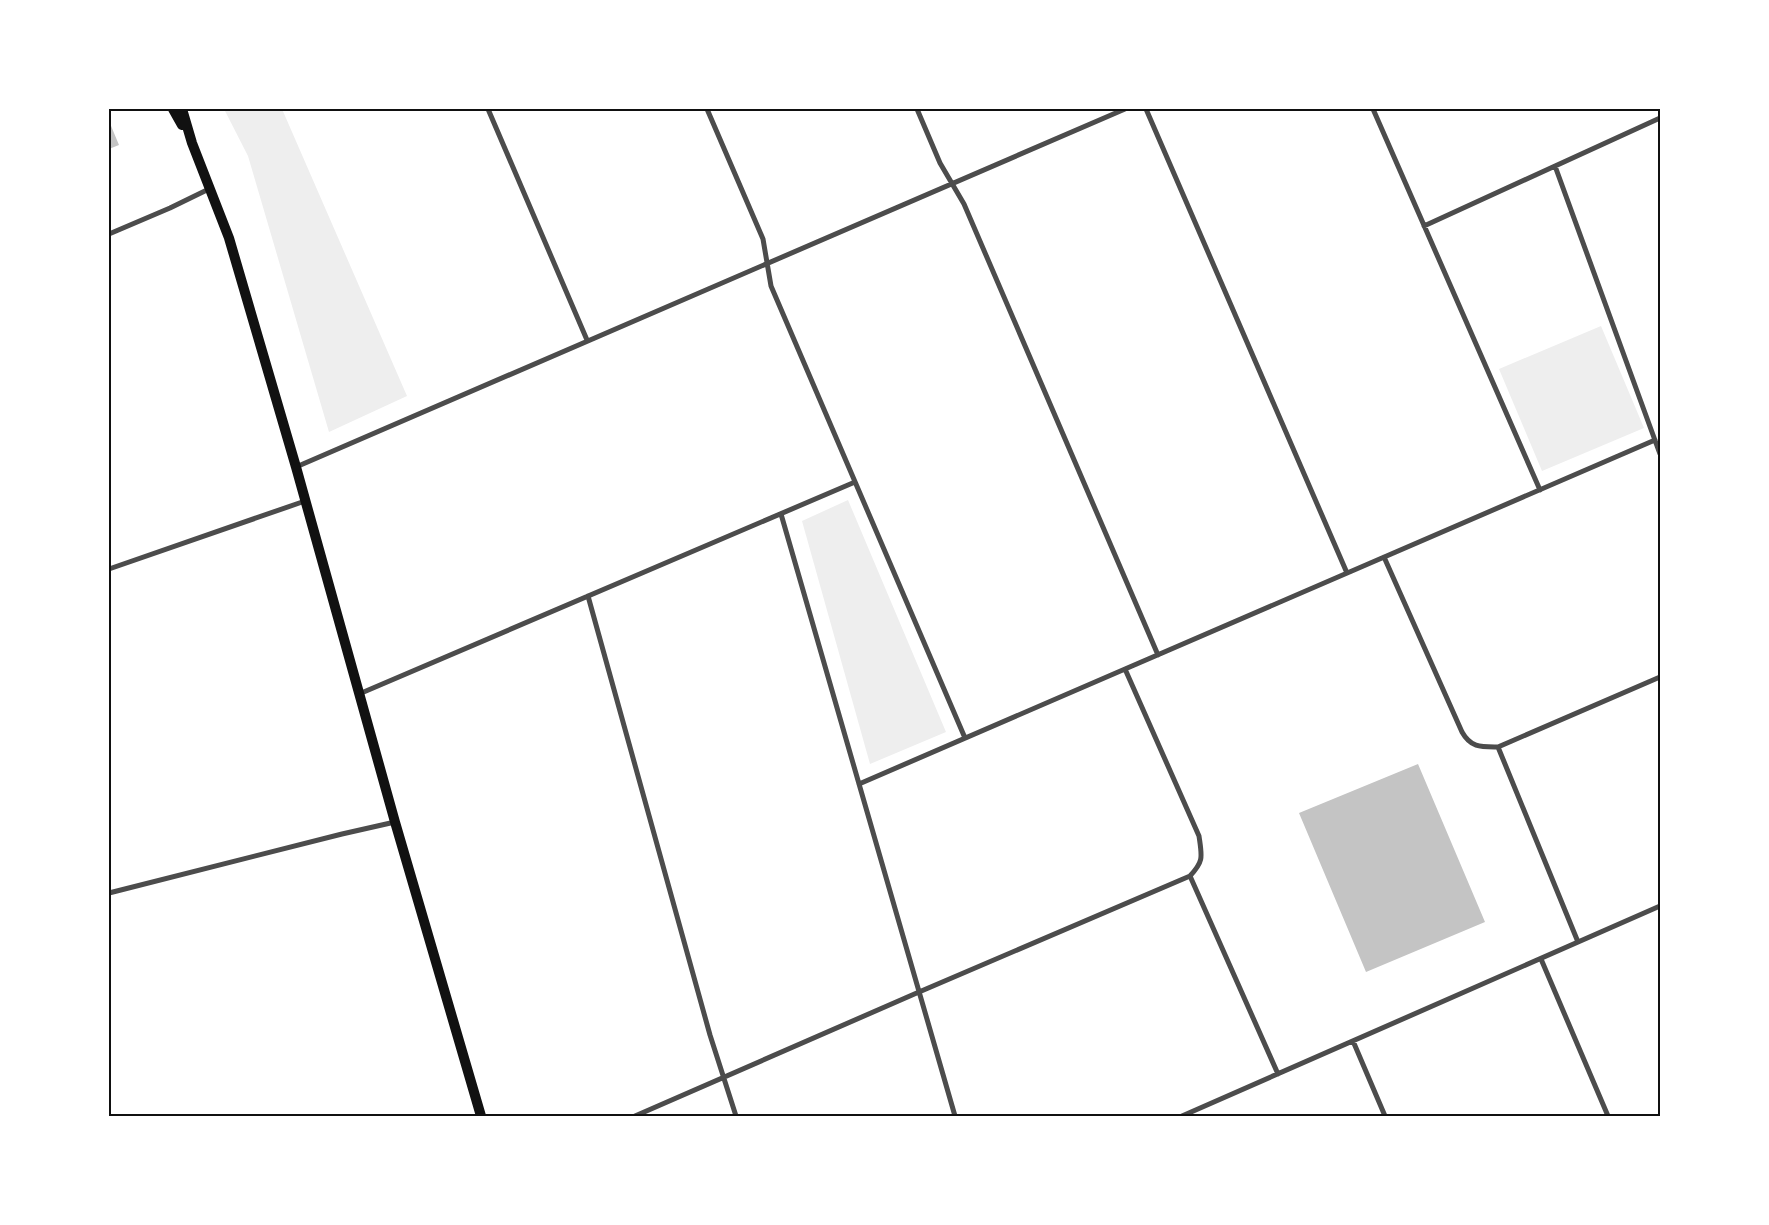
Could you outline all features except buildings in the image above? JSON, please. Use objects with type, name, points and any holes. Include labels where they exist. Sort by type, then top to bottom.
[{"type":"main road","points":[[173,109],[192,143],[229,238],[296,467],[395,822],[481,1116]]},
{"type":"main road","points":[[182,109],[192,143]]},
{"type":"street","points":[[488,109],[587,340]]},
{"type":"street","points":[[707,109],[763,239],[771,286],[965,738]]},
{"type":"street","points":[[917,109],[940,163],[964,204],[1158,655]]},
{"type":"street","points":[[296,467],[1125,109]]},
{"type":"street","points":[[1146,109],[1347,573]]},
{"type":"street","points":[[1373,109],[1540,490]]},
{"type":"street","points":[[1424,226],[1660,118]]},
{"type":"street","points":[[1555,166],[1660,454]]},
{"type":"street","points":[[109,234],[211,188]]},
{"type":"street","points":[[859,784],[1655,440]]},
{"type":"street","points":[[359,694],[855,482]]},
{"type":"street","points":[[109,568],[305,501]]},
{"type":"street","points":[[781,514],[955,1116]]},
{"type":"street","points":[[1384,557],[1467,740],[1473,745],[1498,747],[1660,677]]},
{"type":"street","points":[[588,596],[710,1035],[736,1116]]},
{"type":"street","points":[[634,1116],[1190,876],[1200,866],[1202,854],[1199,836],[1125,668]]},
{"type":"street","points":[[1498,747],[1578,942]]},
{"type":"street","points":[[109,893],[395,822]]},
{"type":"street","points":[[1190,876],[1278,1074]]},
{"type":"street","points":[[1182,1116],[1660,906]]},
{"type":"street","points":[[1541,959],[1608,1116]]},
{"type":"street","points":[[1353,1041],[1385,1116]]},
{"type":"shaded area","points":[[224,109],[282,109],[407,396],[329,432],[248,156]]},
{"type":"shaded area","points":[[1601,326],[1644,428],[1542,471],[1499,369]]},
{"type":"shaded area","points":[[848,500],[946,732],[870,764],[802,521]]}]
